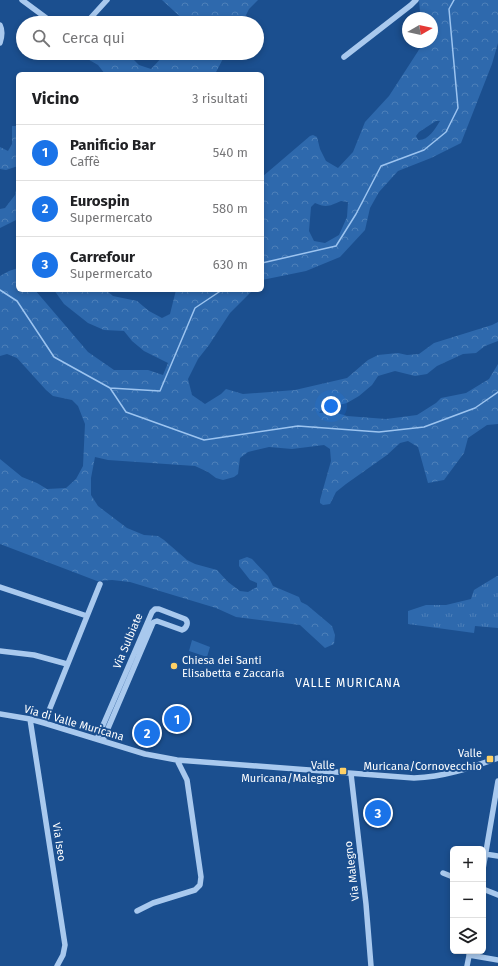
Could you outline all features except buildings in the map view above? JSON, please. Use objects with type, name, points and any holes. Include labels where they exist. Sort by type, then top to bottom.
[{"type":"street","points":[[22,0],[44,16]]},
{"type":"street","points":[[92,16],[107,0]]},
{"type":"street","points":[[344,57],[416,0]]},
{"type":"street","points":[[0,25],[2,28],[0,44]]},
{"type":"street","points":[[44,723],[100,584]]},
{"type":"street","points":[[0,587],[86,616]]},
{"type":"street","name":"Via Sulbiate","points":[[155,609],[159,609],[185,619],[187,624],[182,630],[157,621],[154,622],[100,740],[152,612],[155,609]]},
{"type":"street","points":[[0,651],[34,655],[67,664]]},
{"type":"street","name":"Via di Valle Muricana","points":[[0,714],[30,719],[145,754],[178,760],[414,778],[448,775],[498,758]]},
{"type":"street","name":"Via Iseo","points":[[30,719],[65,945],[64,953],[57,966]]},
{"type":"street","points":[[137,910],[152,902],[191,892],[199,887],[201,882],[187,780],[178,760]]},
{"type":"street","name":"Via Malegno","points":[[351,774],[366,904],[371,966]]},
{"type":"street","points":[[486,850],[496,809],[498,781]]},
{"type":"street","points":[[486,854],[498,856]]},
{"type":"street","points":[[443,874],[450,877]]},
{"type":"street","points":[[486,890],[498,894]]},
{"type":"street","points":[[467,966],[469,954]]},
{"type":"street","points":[[473,954],[498,960]]},
{"type":"green space","points":[[162,0],[258,0],[249,9],[246,16],[179,16]]},
{"type":"green space","points":[[419,0],[498,0],[498,43],[492,64],[461,143],[431,158],[398,171],[379,192],[370,208],[365,230],[340,257],[306,271],[264,280],[264,175],[313,135],[317,137],[320,149],[326,161],[338,168],[353,152],[365,122],[389,96],[420,48],[438,48],[438,12],[420,12]],"holes":[[[436,121],[440,121],[428,137],[418,140],[416,136],[419,132]],[[341,201],[348,202],[347,217],[339,235],[325,243],[314,241],[309,231],[311,207],[315,203],[322,206],[328,206]]]},
{"type":"green space","points":[[89,60],[134,60],[139,65],[151,69],[159,60],[222,60],[216,72],[103,72],[98,65]]},
{"type":"green space","points":[[12,126],[16,126],[16,167],[6,170],[0,169],[0,147],[8,151],[12,144]]},
{"type":"green space","points":[[16,190],[16,220],[0,228],[0,209],[5,208],[15,195]]},
{"type":"green space","points":[[16,269],[16,292],[37,292],[88,352],[114,370],[148,370],[163,375],[168,363],[144,351],[132,341],[124,331],[104,330],[88,323],[64,304],[55,292],[108,292],[113,296],[137,301],[149,311],[162,318],[170,314],[176,292],[251,292],[230,313],[198,359],[188,379],[192,395],[205,404],[226,389],[243,394],[295,390],[347,378],[368,360],[378,355],[398,353],[407,355],[419,354],[434,343],[498,322],[498,341],[485,346],[476,353],[463,354],[437,366],[427,374],[415,376],[395,371],[378,376],[372,385],[359,396],[347,403],[322,409],[319,413],[337,413],[347,416],[386,419],[417,415],[441,398],[466,393],[489,379],[498,364],[498,424],[487,425],[468,438],[464,453],[444,480],[428,483],[418,447],[408,441],[400,443],[387,455],[336,492],[330,504],[323,505],[320,503],[320,500],[331,461],[330,449],[324,445],[292,449],[269,447],[248,452],[240,458],[238,474],[234,477],[223,480],[216,478],[208,472],[195,466],[108,460],[95,457],[91,478],[91,495],[98,506],[127,528],[144,535],[158,536],[187,560],[195,564],[217,570],[228,582],[240,591],[248,592],[257,587],[257,583],[250,580],[239,566],[239,560],[247,557],[252,559],[268,576],[273,586],[299,597],[301,602],[307,605],[332,626],[335,635],[334,644],[325,648],[300,625],[236,617],[216,608],[130,582],[112,580],[97,581],[0,544],[0,459],[22,477],[47,489],[66,488],[76,479],[83,466],[85,424],[78,406],[72,400],[53,396],[17,358],[7,354],[0,356],[0,276]]},
{"type":"green space","points":[[497,576],[498,628],[475,626],[474,633],[408,624],[408,611],[426,605],[446,605],[471,599],[474,590]]},
{"type":"green space","points":[[192,640],[210,647],[207,657],[189,651]]},
{"type":"waterway","points":[[264,263],[336,246],[356,214],[381,166],[424,150],[446,132],[458,108],[449,9],[454,0]]},
{"type":"waterway","points":[[0,290],[17,301],[54,357],[110,388],[160,391],[195,308],[219,292]]},
{"type":"waterway","points":[[110,388],[126,412],[204,440],[298,426],[379,432],[424,427],[475,408],[498,392]]},
{"type":"place","name":"Chiesa dei Santi Elisabetta e Zaccaria","points":[[174,666]]},
{"type":"place","name":"Panificio Bar","points":[[177,719]]},
{"type":"place","name":"Eurospin","points":[[147,733]]},
{"type":"place","name":"Valle Muricana/Cornovecchio","points":[[490,759]]},
{"type":"place","name":"Valle Muricana/Malegno","points":[[343,771]]},
{"type":"place","name":"Carrefour","points":[[378,813]]},
{"type":"district","name":"VALLE MURICANA","points":[[348,683]]}]
